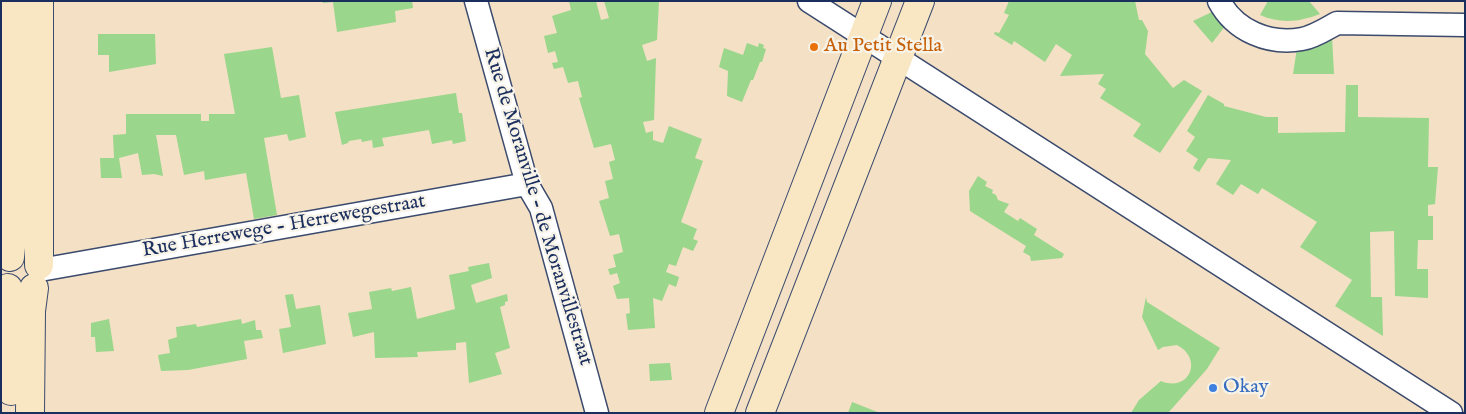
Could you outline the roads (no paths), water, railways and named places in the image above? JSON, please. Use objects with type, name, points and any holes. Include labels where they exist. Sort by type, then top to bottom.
[{"type":"street","points":[[13,1],[12,237],[19,275],[31,311],[30,413]]},
{"type":"street","points":[[11,413],[11,311],[19,275],[39,1]]},
{"type":"street","name":"Rue de Moranville - de Moranvillestraat","points":[[476,1],[527,184],[540,208],[597,413]]},
{"type":"street","points":[[809,1],[1451,413]]},
{"type":"street","points":[[719,413],[877,1]]},
{"type":"street","points":[[760,413],[920,1]]},
{"type":"street","points":[[1219,1],[1232,19],[1244,28],[1264,38],[1283,40],[1303,39],[1337,23],[1465,25]]},
{"type":"street","name":"Rue Herrewege - Herrewegestraat","points":[[19,275],[527,184]]},
{"type":"place","name":"Au Petit Stella","points":[[814,47]]},
{"type":"place","name":"Okay","points":[[1213,388]]}]
